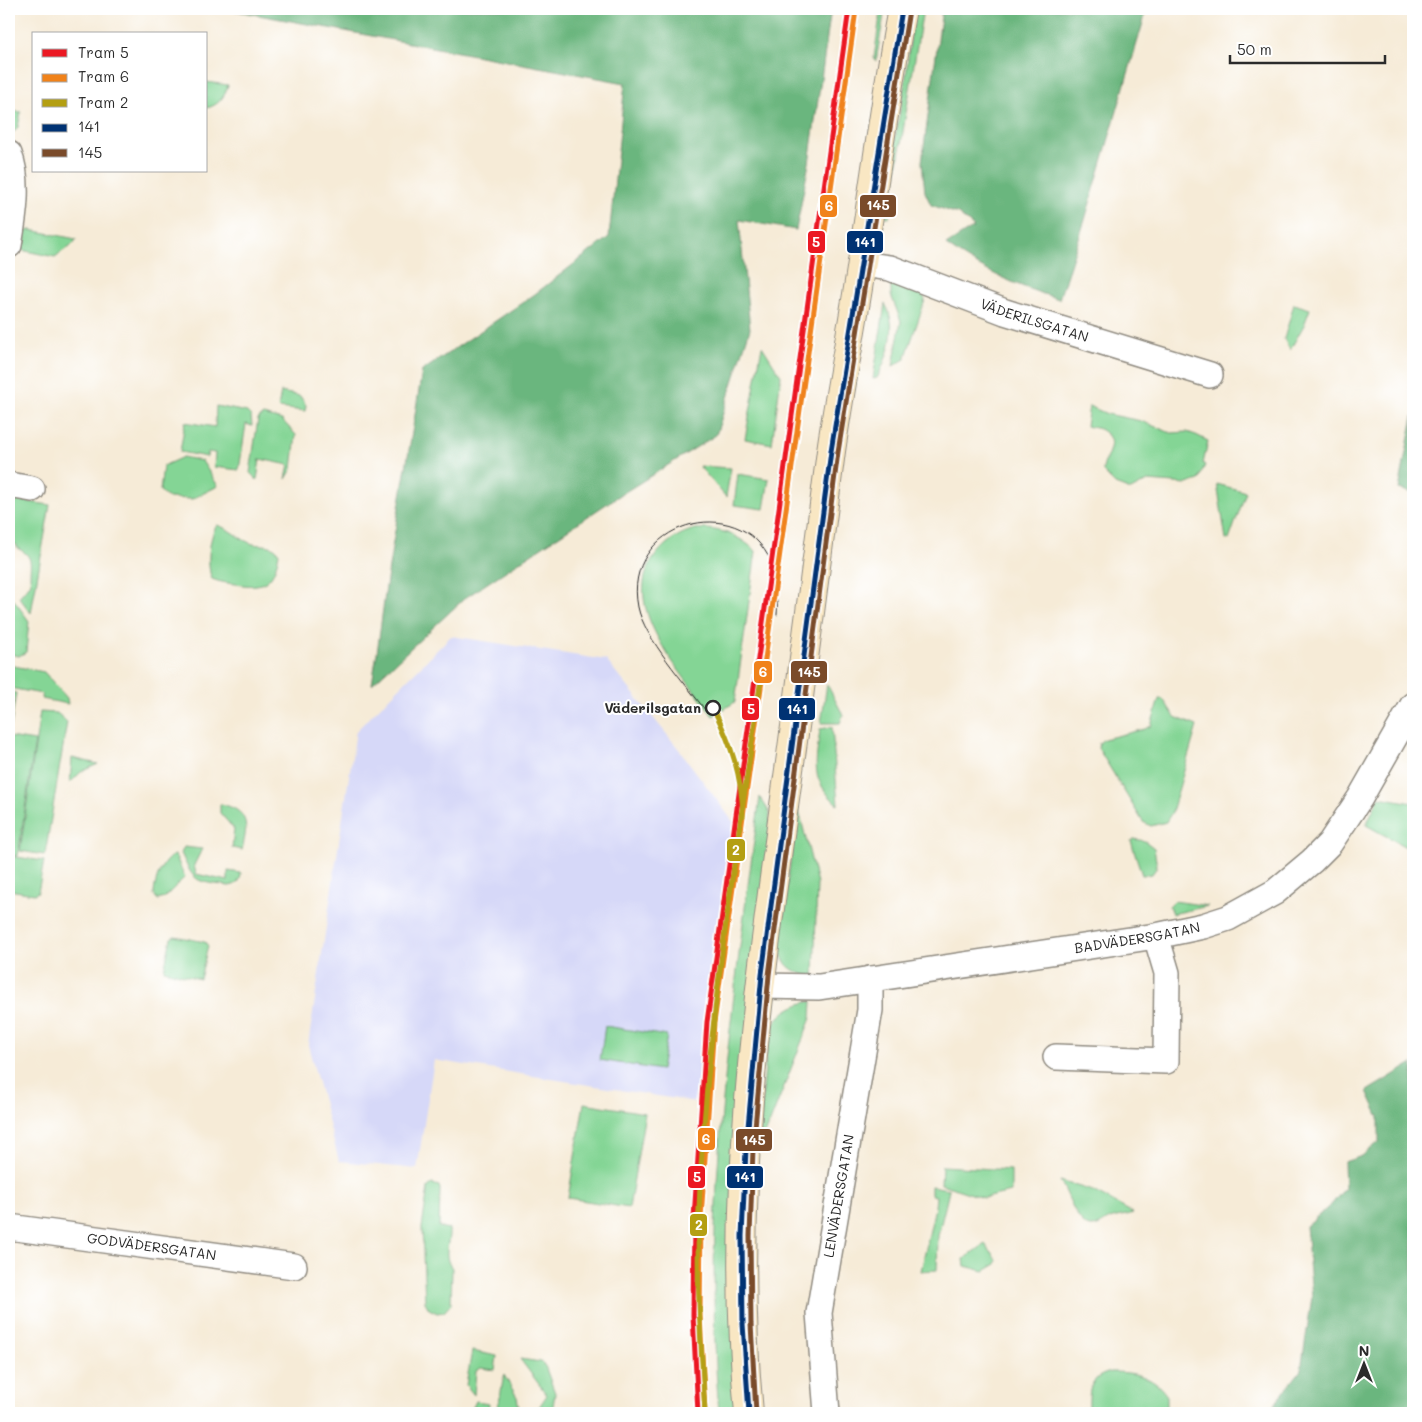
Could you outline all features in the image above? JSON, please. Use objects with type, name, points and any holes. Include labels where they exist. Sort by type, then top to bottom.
[{"type":"street","points":[[749,1413],[742,1300],[742,1197],[748,1100],[760,986],[831,452],[862,264],[883,110],[902,9]]},
{"type":"street","points":[[9,154],[14,170],[14,182],[9,245]]},
{"type":"street","name":"VÄDERILSGATAN","points":[[862,264],[890,268],[1005,312],[1210,374]]},
{"type":"street","name":"BADVÄDERSGATAN","points":[[760,986],[818,988],[1156,936],[1203,926],[1228,918],[1274,892],[1312,861],[1330,843],[1360,798],[1413,705]]},
{"type":"street","points":[[1056,1057],[1166,1061],[1167,973],[1156,936]]},
{"type":"street","name":"LENVÄDERSGATAN","points":[[827,1413],[819,1314],[870,1010],[870,979]]},
{"type":"street","name":"GODVÄDERSGATAN","points":[[9,1227],[294,1266]]},
{"type":"shaded area","points":[[451,636],[606,660],[678,748],[734,823],[695,1102],[434,1060],[417,1169],[339,1161],[308,1045],[356,731]]},
{"type":"green space","points":[[226,9],[831,9],[809,163],[796,230],[739,220],[750,329],[716,435],[614,499],[465,598],[372,684],[389,565],[422,371],[535,294],[609,237],[625,83]]},
{"type":"green space","points":[[881,9],[885,9],[876,61],[874,58]]},
{"type":"green space","points":[[914,9],[923,9],[889,217],[881,216],[905,83]]},
{"type":"green space","points":[[942,9],[1147,9],[1084,223],[1059,299],[1000,277],[946,245],[974,227],[958,214],[931,205],[925,192],[922,162]]},
{"type":"green space","points":[[208,82],[228,85],[225,93],[214,105],[208,107]]},
{"type":"green space","points":[[9,111],[21,112],[18,127],[14,132],[9,131]]},
{"type":"green space","points":[[31,230],[76,239],[74,243],[55,257],[21,250],[23,231]]},
{"type":"green space","points":[[899,283],[922,291],[925,300],[905,359],[893,366],[901,321],[891,295],[891,284]]},
{"type":"green space","points":[[885,304],[889,313],[892,332],[888,351],[881,369],[877,378],[873,379]]},
{"type":"green space","points":[[1294,304],[1310,309],[1304,325],[1290,350],[1284,339]]},
{"type":"green space","points":[[762,346],[781,376],[772,444],[745,439]]},
{"type":"green space","points":[[281,392],[300,396],[306,405],[305,411],[278,408]]},
{"type":"green space","points":[[216,406],[247,412],[251,416],[252,426],[246,424],[239,470],[214,467],[215,453],[208,452],[207,457],[180,452],[185,422],[215,427]]},
{"type":"green space","points":[[1089,406],[1107,414],[1141,421],[1171,433],[1187,432],[1208,441],[1203,464],[1205,465],[1199,480],[1187,484],[1148,481],[1131,490],[1115,484],[1103,472],[1110,446],[1109,436],[1102,430],[1086,426]]},
{"type":"green space","points":[[263,415],[282,420],[296,435],[292,469],[286,479],[289,465],[260,459],[257,480],[250,473],[258,419]]},
{"type":"green space","points":[[1413,416],[1413,493],[1399,489]]},
{"type":"green space","points":[[183,457],[202,461],[218,486],[192,499],[168,498],[160,491],[163,466]]},
{"type":"green space","points":[[699,466],[731,468],[726,497]]},
{"type":"green space","points":[[738,474],[769,479],[764,509],[734,505]]},
{"type":"green space","points":[[1217,484],[1246,492],[1229,540],[1226,539]]},
{"type":"green space","points":[[9,499],[50,505],[31,613],[19,597],[31,583],[30,559],[17,548],[17,545],[9,542]]},
{"type":"green space","points":[[217,525],[248,542],[271,546],[277,550],[279,553],[277,563],[271,577],[261,584],[254,585],[212,579],[209,567],[209,552],[212,536]]},
{"type":"green space","points":[[695,529],[728,533],[742,540],[756,551],[735,702],[713,716],[673,662],[660,641],[650,620],[644,599],[645,578],[653,559],[671,540]]},
{"type":"green space","points":[[14,600],[29,621],[26,652],[19,656],[9,654],[9,605]]},
{"type":"green space","points":[[9,665],[44,672],[67,698],[68,704],[42,699],[42,694],[9,688]]},
{"type":"green space","points":[[827,684],[843,715],[840,723],[821,723]]},
{"type":"green space","points":[[9,692],[16,693],[11,726],[9,725]]},
{"type":"green space","points":[[1159,699],[1163,699],[1175,717],[1197,726],[1172,812],[1166,822],[1151,826],[1143,822],[1098,748],[1099,743],[1104,739],[1151,726]]},
{"type":"green space","points":[[40,712],[57,713],[67,722],[45,855],[20,851]]},
{"type":"green space","points":[[832,727],[838,805],[822,787],[816,762],[820,729]]},
{"type":"green space","points":[[9,737],[35,741],[18,856],[9,855]]},
{"type":"green space","points":[[72,758],[98,764],[81,772],[70,783]]},
{"type":"green space","points":[[760,797],[770,813],[738,1413],[719,1413],[714,1258],[717,1181],[730,1028]]},
{"type":"green space","points":[[1379,797],[1413,803],[1413,851],[1366,825]]},
{"type":"green space","points":[[220,804],[237,810],[242,815],[246,826],[242,850],[232,848],[234,829],[220,813]]},
{"type":"green space","points":[[798,807],[817,883],[814,977],[789,967],[782,957],[779,942]]},
{"type":"green space","points":[[1133,839],[1145,841],[1154,848],[1157,867],[1152,874],[1142,875],[1131,841]]},
{"type":"green space","points":[[184,847],[202,849],[194,865],[196,874],[228,881],[228,871],[241,873],[239,880],[236,884],[229,886],[198,880],[190,871],[181,853]]},
{"type":"green space","points":[[175,855],[185,877],[164,898],[158,900],[154,895],[157,878],[166,861]]},
{"type":"green space","points":[[9,856],[44,861],[38,892],[34,894],[9,890]]},
{"type":"green space","points":[[1174,901],[1208,906],[1172,914],[1169,906]]},
{"type":"green space","points":[[175,936],[205,942],[208,946],[200,979],[164,970],[171,938]]},
{"type":"green space","points":[[812,1001],[811,1018],[757,1155],[768,1034],[780,1016],[791,1008]]},
{"type":"green space","points":[[605,1026],[667,1036],[661,1070],[600,1060]]},
{"type":"green space","points":[[1413,1063],[1413,1413],[1268,1413],[1301,1370],[1312,1297],[1306,1226],[1332,1204],[1345,1188],[1344,1162],[1362,1156],[1379,1142],[1379,1117],[1367,1091]]},
{"type":"green space","points":[[584,1103],[645,1113],[629,1208],[568,1198]]},
{"type":"green space","points":[[942,1166],[1011,1170],[1011,1192],[984,1198],[941,1184]]},
{"type":"green space","points":[[1060,1181],[1093,1191],[1133,1213],[1113,1218],[1097,1226],[1087,1226],[1078,1216]]},
{"type":"green space","points":[[432,1184],[439,1186],[440,1189],[439,1227],[449,1229],[447,1259],[452,1268],[451,1304],[444,1312],[437,1313],[429,1309],[425,1302],[422,1228],[428,1187]]},
{"type":"green space","points":[[931,1186],[949,1189],[938,1236],[937,1270],[921,1271],[935,1207],[936,1196],[931,1195]]},
{"type":"green space","points":[[985,1244],[997,1260],[996,1264],[984,1271],[965,1266],[964,1259]]},
{"type":"green space","points":[[472,1351],[497,1356],[495,1370],[481,1368],[476,1371],[474,1395],[466,1385]]},
{"type":"green space","points":[[520,1359],[541,1362],[545,1366],[555,1393],[552,1413],[535,1413],[547,1395]]},
{"type":"green space","points":[[1111,1372],[1143,1376],[1156,1384],[1167,1396],[1167,1413],[1089,1413],[1089,1399],[1093,1382],[1097,1378]]},
{"type":"green space","points":[[504,1375],[517,1397],[520,1413],[497,1413]]},
{"type":"green space","points":[[476,1401],[489,1403],[488,1411],[470,1413]]},
{"type":"tram line","name":"5","points":[[698,1413],[693,1315],[694,1218],[707,1022],[849,9]]},
{"type":"tram line","name":"6","points":[[705,1412],[700,1315],[701,1218],[714,1023],[856,10]]},
{"type":"tram line","points":[[706,711],[657,646],[648,633],[642,619],[638,607],[638,578],[647,554],[664,537],[686,526],[711,522],[735,526],[756,540],[771,562],[777,588],[777,615]]},
{"type":"tram line","name":"2","points":[[705,1413],[698,1260],[699,1209],[708,1072],[724,936],[763,664]]},
{"type":"tram line","name":"2","points":[[713,708],[725,734],[738,773],[743,816]]},
{"type":"transit line","name":"141","points":[[749,1413],[743,1324],[742,1236],[746,1149],[762,974],[831,451],[902,9]]},
{"type":"transit line","name":"145","points":[[756,1413],[751,1324],[750,1236],[753,1149],[769,975],[838,452],[909,10]]},
{"type":"place","name":"Väderilsgatan","points":[[713,708]]}]
